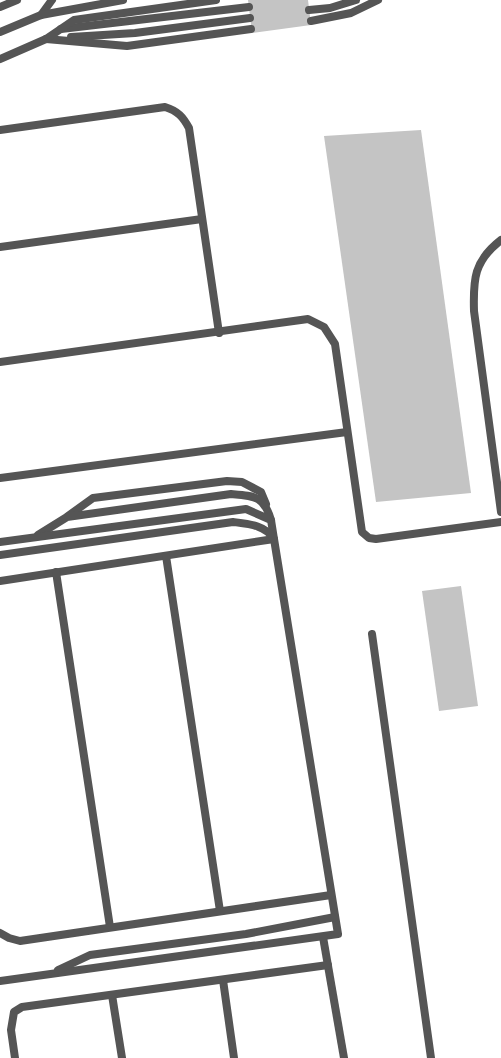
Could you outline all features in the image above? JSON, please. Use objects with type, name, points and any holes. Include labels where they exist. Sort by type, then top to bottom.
[{"type":"lane","points":[[0,7],[17,0]]},
{"type":"lane","points":[[41,15],[53,0]]},
{"type":"lane","points":[[0,32],[41,15],[123,0]]},
{"type":"lane","points":[[0,59],[46,39],[74,20],[216,0]]},
{"type":"lane","points":[[309,10],[330,8],[356,0]]},
{"type":"lane","points":[[311,21],[351,14],[378,0]]},
{"type":"lane","points":[[61,29],[248,7]]},
{"type":"lane","points":[[46,39],[135,33],[250,18]]},
{"type":"lane","points":[[46,39],[127,46],[251,29]]},
{"type":"lane","points":[[0,130],[165,108],[176,111],[184,118],[189,128],[218,333]]},
{"type":"lane","points":[[0,246],[202,219]]},
{"type":"lane","points":[[501,240],[489,249],[480,264],[473,283],[474,311],[501,512]]},
{"type":"lane","points":[[0,362],[218,333],[308,319],[324,327],[335,344],[362,532],[369,538],[376,539],[501,522]]},
{"type":"lane","points":[[0,478],[347,432]]},
{"type":"lane","points":[[0,981],[338,934],[271,520],[262,492],[242,482],[227,481],[93,498],[36,537]]},
{"type":"lane","points":[[67,517],[231,494],[247,496],[261,501],[266,505]]},
{"type":"lane","points":[[0,542],[233,510],[246,509],[271,520]]},
{"type":"lane","points":[[0,555],[233,522],[260,526],[271,534],[274,539]]},
{"type":"lane","points":[[0,581],[274,539]]},
{"type":"lane","points":[[166,556],[220,911]]},
{"type":"lane","points":[[56,572],[110,927]]},
{"type":"lane","points":[[372,634],[431,1058]]},
{"type":"lane","points":[[0,933],[9,938],[20,941],[331,895]]},
{"type":"lane","points":[[49,974],[90,955],[246,934],[335,917]]},
{"type":"lane","points":[[323,937],[344,1058]]},
{"type":"lane","points":[[15,1058],[11,1030],[14,1012],[22,1007],[328,965]]},
{"type":"lane","points":[[223,980],[234,1058]]},
{"type":"lane","points":[[112,995],[122,1058]]},
{"type":"building","points":[[248,0],[308,0],[311,25],[252,33]]},
{"type":"building","points":[[421,130],[471,493],[376,502],[324,136]]},
{"type":"building","points":[[461,586],[478,706],[439,711],[422,591]]}]
